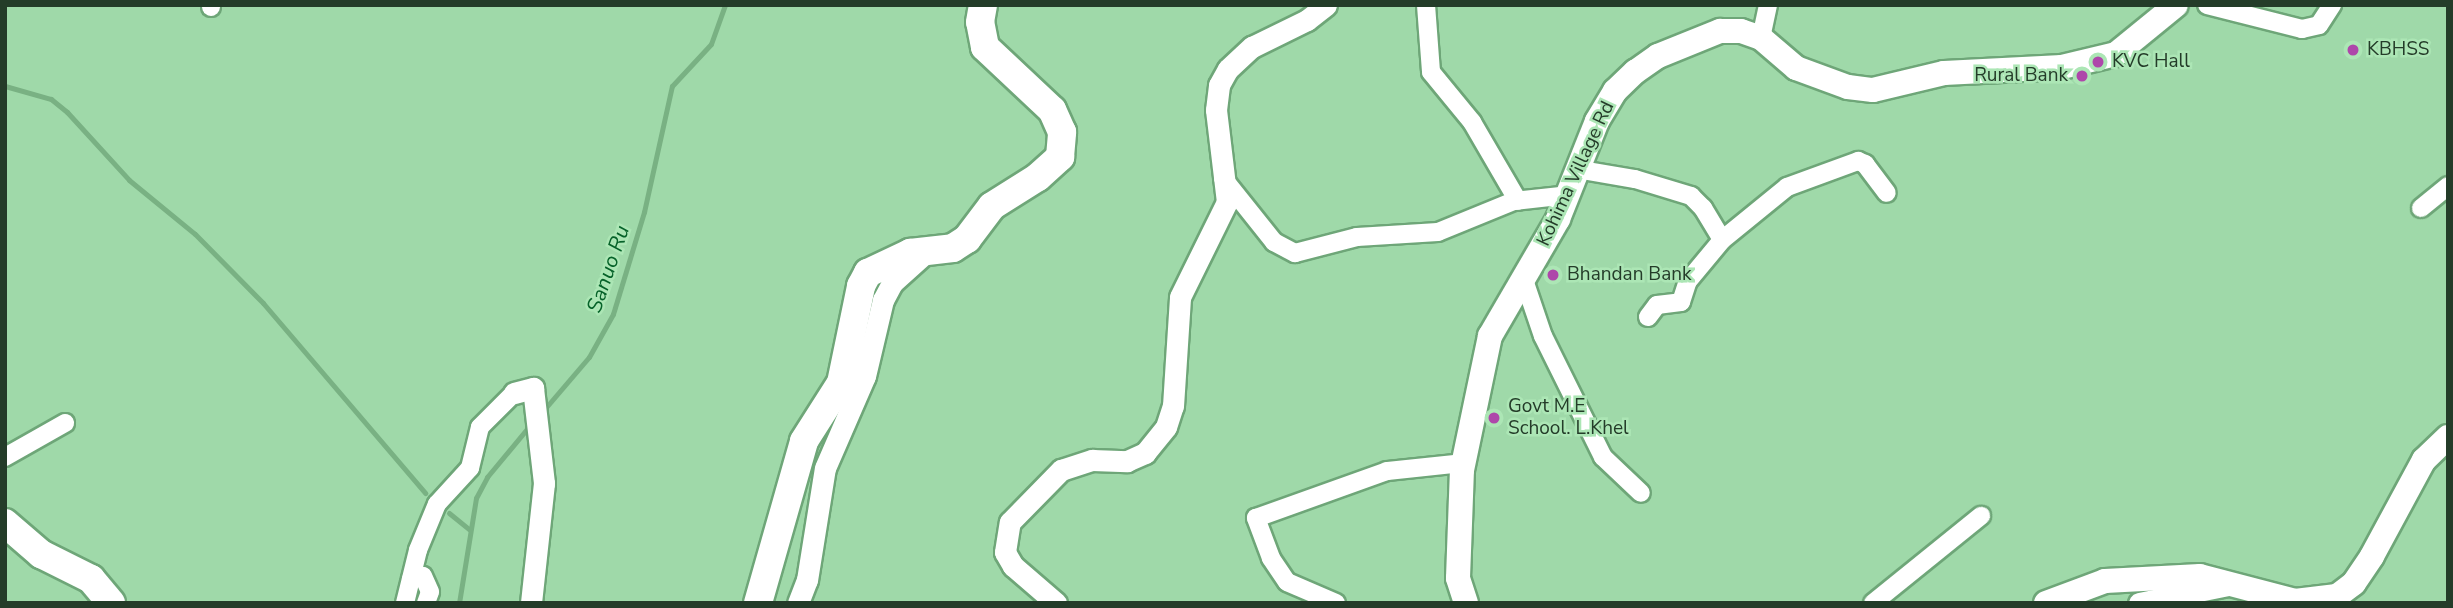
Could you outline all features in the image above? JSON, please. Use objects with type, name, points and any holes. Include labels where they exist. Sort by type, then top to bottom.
[{"type":"main road","points":[[758,603],[804,441],[841,383],[860,286],[868,273],[930,249],[953,247],[967,239],[992,206],[1038,177],[1059,157],[1062,132],[1052,110],[985,47],[980,22],[983,5]]},
{"type":"main road","points":[[1761,38],[1796,68],[1848,87],[1874,90],[1944,73],[2088,64],[2116,54],[2176,5]]},
{"type":"main road","name":"Kohima Village Rd","points":[[1466,603],[1458,578],[1463,463],[1490,336],[1524,280],[1568,195],[1576,169],[1615,91],[1646,64],[1720,31],[1761,38]]},
{"type":"main road","points":[[2046,603],[2105,581],[2200,576],[2228,585],[2246,585],[2295,601],[2337,596],[2354,583],[2372,556],[2424,460],[2448,437]]},
{"type":"main road","points":[[5,523],[41,554],[91,579],[111,603]]},
{"type":"street","points":[[1056,603],[1013,566],[1005,552],[1010,522],[1061,470],[1092,460],[1127,461],[1145,453],[1166,428],[1173,406],[1180,297],[1222,218],[1227,202],[1216,94],[1228,69],[1252,47],[1307,20],[1326,5]]},
{"type":"street","points":[[1426,5],[1431,72],[1480,134],[1518,201]]},
{"type":"street","points":[[1761,38],[1768,5]]},
{"type":"street","points":[[2207,5],[2302,29],[2319,24],[2332,5]]},
{"type":"street","points":[[1648,317],[1657,304],[1681,302],[1688,281],[1722,240],[1787,187],[1851,163],[1865,164],[1886,193]]},
{"type":"street","points":[[1576,169],[1635,179],[1691,196],[1703,208],[1722,240]]},
{"type":"street","points":[[1223,178],[1274,242],[1295,253],[1357,237],[1438,232],[1472,215],[1518,201],[1568,195]]},
{"type":"street","points":[[2421,208],[2448,186]]},
{"type":"street","points":[[799,603],[807,580],[825,468],[865,376],[883,300],[903,270],[930,249]]},
{"type":"street","points":[[1524,280],[1543,336],[1603,457],[1641,492]]},
{"type":"street","points":[[405,603],[437,504],[470,468],[480,427],[514,393],[533,388],[544,483],[531,603]]},
{"type":"street","points":[[5,457],[65,423]]},
{"type":"street","points":[[1336,603],[1287,582],[1271,558],[1256,518],[1387,471],[1463,463]]},
{"type":"street","points":[[1873,603],[1981,516]]},
{"type":"street","points":[[411,579],[423,576],[430,592],[426,603]]},
{"type":"street","points":[[2139,603],[2228,585]]},
{"type":"waterway","name":"Sanuo Ru","points":[[542,412],[589,357],[613,314],[644,212],[672,86],[711,44],[725,5]]},
{"type":"waterway","points":[[5,86],[51,99],[67,112],[129,180],[195,234],[263,303],[425,493]]},
{"type":"waterway","name":"Sanuo Ru","points":[[459,603],[476,498],[487,477],[531,424]]},
{"type":"waterway","points":[[449,513],[469,529]]},
{"type":"place","name":"KBHSS","points":[[2353,50]]},
{"type":"place","name":"KVC Hall","points":[[2098,62]]},
{"type":"place","name":"Rural Bank","points":[[2082,76]]},
{"type":"place","name":"Bhandan Bank","points":[[1553,275]]},
{"type":"place","name":"Govt M.E School. L.Khel","points":[[1494,418]]}]
